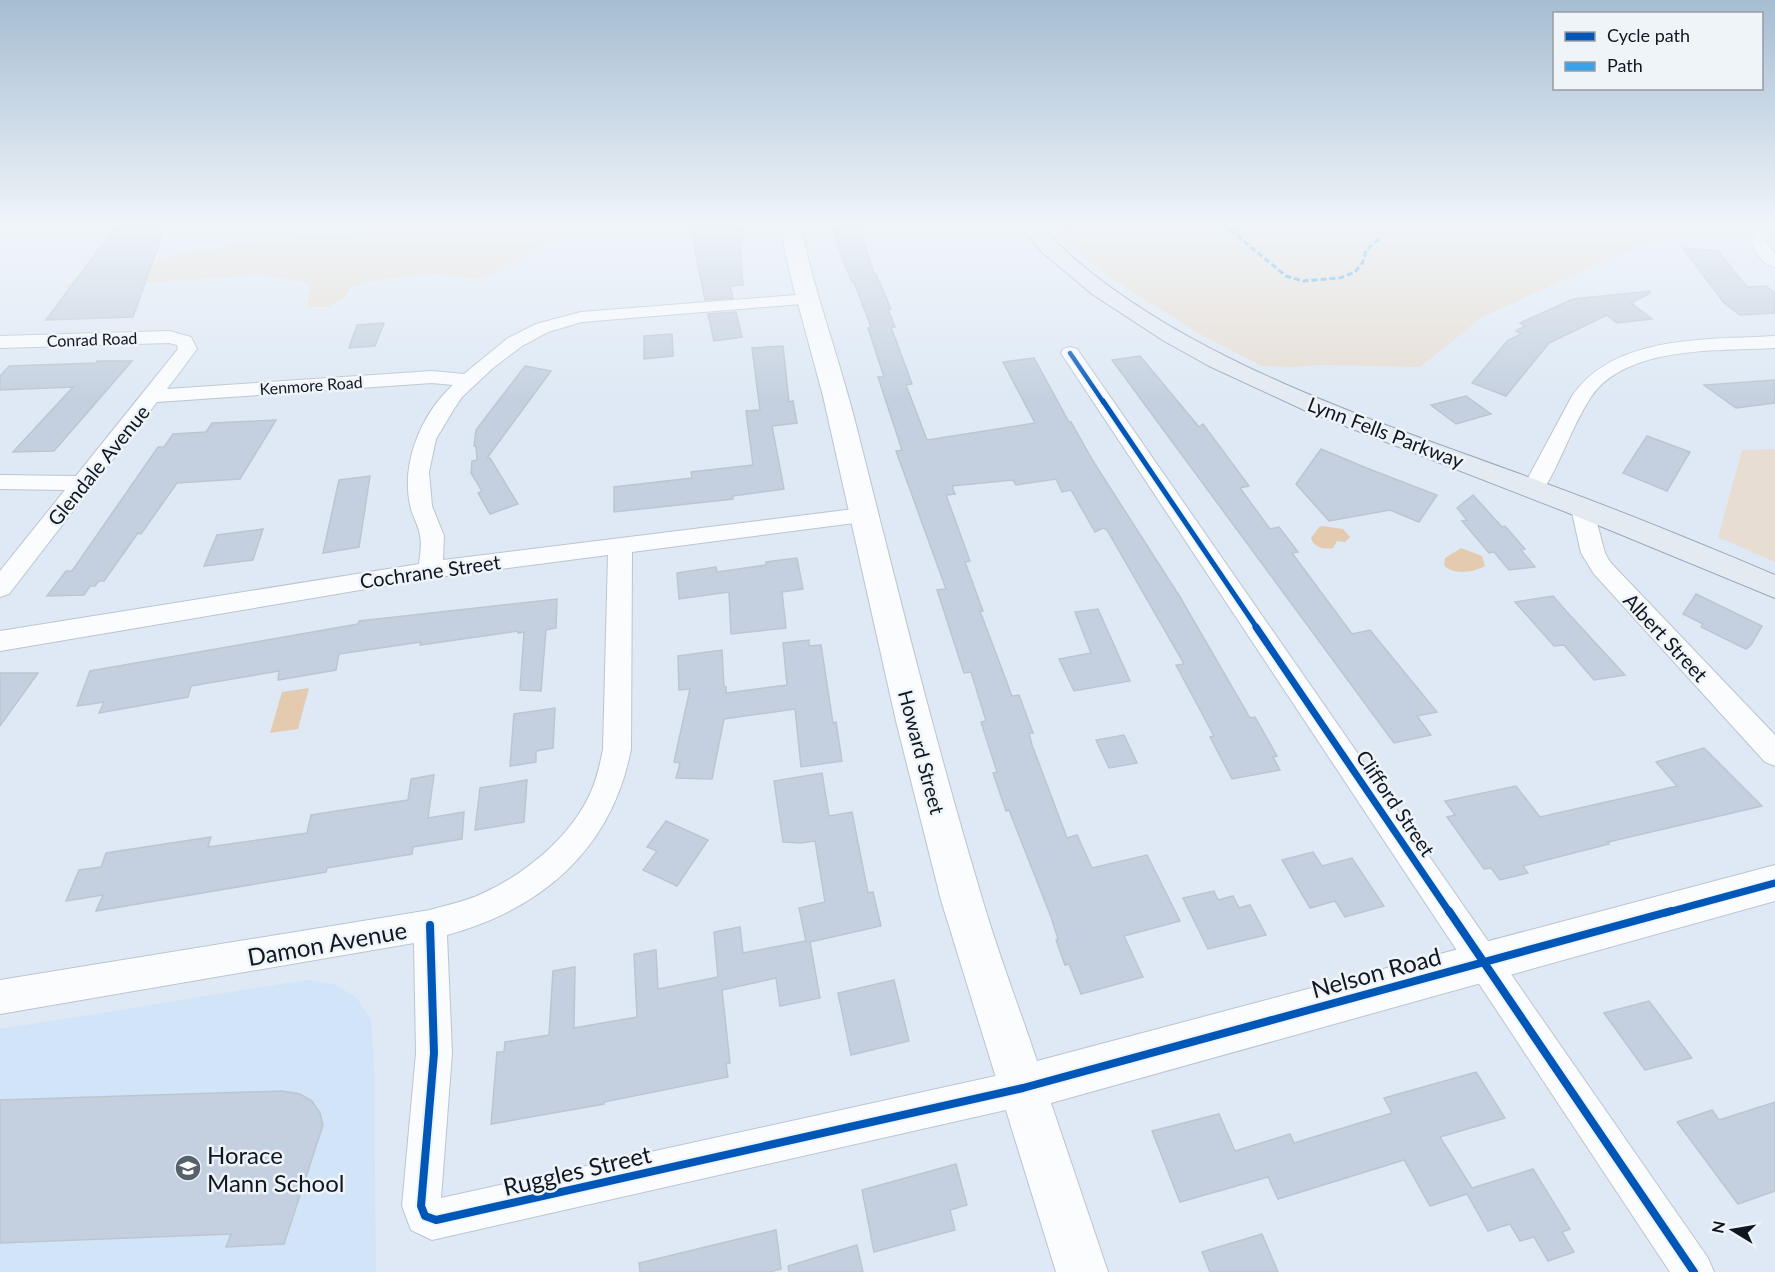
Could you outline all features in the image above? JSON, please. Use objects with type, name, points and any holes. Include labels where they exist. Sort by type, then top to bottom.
[{"type":"main road","name":"Lynn Fells Parkway","points":[[1092,283],[1150,323],[1213,358],[1320,408],[1582,507],[1775,586]]},
{"type":"street","name":"Howard Street","points":[[804,283],[842,420],[862,515],[948,851],[1082,1272]]},
{"type":"street","points":[[431,570],[432,536],[419,497],[418,472],[426,439],[444,408],[468,380],[514,342],[533,331],[571,319],[808,299]]},
{"type":"street","name":"Conrad Road","points":[[0,342],[163,336],[184,341]]},
{"type":"street","name":"Glendale Avenue","points":[[0,588],[187,353],[188,346],[184,341]]},
{"type":"street","points":[[1533,489],[1582,397],[1594,381],[1611,368],[1634,358],[1661,352],[1775,342]]},
{"type":"street","name":"Clifford Street","points":[[1070,353],[1694,1272]]},
{"type":"street","name":"Kenmore Road","points":[[153,396],[432,377],[468,380]]},
{"type":"street","points":[[0,482],[83,483]]},
{"type":"street","name":"Albert Street","points":[[1582,507],[1591,548],[1602,568],[1775,754]]},
{"type":"street","name":"Cochrane Street","points":[[0,641],[431,570],[862,515]]},
{"type":"street","name":"Damon Avenue","points":[[0,997],[430,925],[490,906],[525,886],[570,848],[601,805],[612,776],[617,748],[620,545]]},
{"type":"street","name":"Nelson Road","points":[[1023,1088],[1775,883]]},
{"type":"street","name":"Ruggles Street","points":[[430,925],[434,1053],[421,1206],[425,1216],[432,1220],[1023,1088]]},
{"type":"shaded area","points":[[69,283],[135,283],[65,288],[65,285]]},
{"type":"shaded area","points":[[308,283],[363,283],[353,286],[344,297],[328,307],[307,307],[310,284]]},
{"type":"shaded area","points":[[1119,283],[1556,283],[1484,316],[1420,367],[1261,366],[1196,332]]},
{"type":"shaded area","points":[[1775,449],[1775,562],[1718,537],[1742,450]]},
{"type":"shaded area","points":[[1322,526],[1343,529],[1350,537],[1345,542],[1337,541],[1333,548],[1319,547],[1311,538]]},
{"type":"shaded area","points":[[1461,548],[1482,556],[1485,566],[1458,572],[1444,565],[1445,558]]},
{"type":"shaded area","points":[[309,688],[298,729],[270,733],[282,692]]},
{"type":"shaded area","name":"Horace Mann School","points":[[306,980],[334,984],[357,998],[371,1020],[374,1065],[376,1272],[0,1272],[0,1029]]},
{"type":"building","points":[[73,283],[145,283],[133,317],[46,320]]},
{"type":"building","points":[[702,283],[743,283],[730,286],[733,298],[705,300]]},
{"type":"building","points":[[855,283],[880,283],[891,309],[888,309],[895,327],[891,327],[912,384],[906,385],[927,440],[1035,423],[1003,362],[1034,358],[1069,422],[1180,597],[1250,718],[1255,717],[1277,756],[1273,757],[1280,770],[1232,779],[1210,737],[1214,736],[1176,665],[1184,664],[1107,530],[1103,528],[1095,532],[1071,490],[1062,492],[1056,479],[1016,485],[1013,480],[952,486],[955,494],[946,495],[970,561],[965,562],[983,611],[980,611],[1012,696],[1019,695],[1033,733],[1029,733],[1032,745],[1067,838],[1077,835],[1092,868],[1147,855],[1180,921],[1124,936],[1143,977],[1081,994],[1069,964],[1065,965],[1051,917],[1009,810],[1006,811],[993,773],[997,772],[981,722],[986,721],[971,672],[964,673],[937,590],[946,589],[896,451],[902,450],[878,377],[884,377],[868,328],[871,327]]},
{"type":"building","points":[[1709,283],[1744,283],[1747,287],[1766,286],[1775,293],[1775,313],[1740,315],[1724,303]]},
{"type":"building","points":[[1650,291],[1631,303],[1652,319],[1617,323],[1607,315],[1549,343],[1506,396],[1472,383],[1508,340],[1522,334],[1516,331],[1525,326],[1520,323],[1573,299]]},
{"type":"building","points":[[736,312],[742,337],[714,341],[708,314]]},
{"type":"building","points":[[384,323],[375,346],[349,348],[357,325]]},
{"type":"building","points":[[672,334],[673,356],[644,359],[644,336]]},
{"type":"building","points":[[783,346],[789,402],[793,401],[797,423],[772,426],[784,489],[733,496],[733,499],[614,512],[614,487],[692,478],[691,472],[753,465],[746,411],[760,410],[752,348]]},
{"type":"building","points":[[1140,356],[1199,427],[1203,424],[1249,486],[1240,488],[1270,529],[1279,527],[1298,552],[1292,553],[1352,634],[1370,630],[1437,712],[1417,716],[1431,735],[1394,743],[1112,360]]},
{"type":"building","points":[[97,361],[132,361],[54,451],[13,452],[73,387],[0,390],[0,376],[9,366],[96,363]]},
{"type":"building","points":[[525,366],[551,371],[487,458],[490,458],[518,504],[490,514],[478,493],[482,491],[471,473],[472,461],[477,460],[476,446],[474,446],[476,430]]},
{"type":"building","points":[[1775,380],[1775,403],[1736,408],[1704,385]]},
{"type":"building","points":[[1466,396],[1491,414],[1456,424],[1431,405]]},
{"type":"building","points":[[276,420],[240,479],[177,483],[104,581],[90,586],[84,595],[47,596],[66,571],[72,571],[158,447],[164,447],[173,434],[206,432],[212,423]]},
{"type":"building","points":[[1647,436],[1690,452],[1667,491],[1623,473]]},
{"type":"building","points":[[1321,449],[1437,495],[1419,522],[1390,510],[1329,521],[1296,484]]},
{"type":"building","points":[[370,476],[359,547],[323,553],[339,480]]},
{"type":"building","points":[[1473,495],[1525,549],[1521,550],[1535,567],[1509,570],[1494,552],[1489,553],[1462,521],[1467,520],[1457,508]]},
{"type":"building","points":[[263,529],[253,560],[204,566],[217,535]]},
{"type":"building","points":[[797,558],[803,589],[782,592],[786,628],[731,634],[729,592],[679,599],[677,573],[716,567],[717,572]]},
{"type":"building","points":[[1696,594],[1762,626],[1751,645],[1746,649],[1701,627],[1703,624],[1683,614]]},
{"type":"building","points":[[1553,596],[1625,675],[1594,680],[1564,645],[1554,646],[1515,602]]},
{"type":"building","points":[[557,599],[556,628],[546,630],[541,691],[520,690],[524,632],[518,633],[518,631],[339,654],[336,670],[278,680],[279,671],[191,686],[188,697],[99,713],[104,702],[77,706],[90,671],[358,624],[359,621]]},
{"type":"building","points":[[1098,609],[1130,681],[1074,691],[1059,659],[1091,653],[1075,612]]},
{"type":"building","points":[[809,640],[809,646],[821,645],[833,723],[836,722],[842,761],[801,767],[795,709],[724,719],[712,779],[676,778],[680,763],[674,762],[690,689],[679,690],[678,656],[722,650],[726,693],[787,685],[783,643]]},
{"type":"building","points":[[0,673],[38,673],[0,726]]},
{"type":"building","points":[[555,708],[553,748],[536,751],[536,762],[510,766],[514,714]]},
{"type":"building","points":[[1124,735],[1137,763],[1109,768],[1096,740]]},
{"type":"building","points":[[1704,748],[1762,806],[1608,842],[1609,844],[1523,866],[1528,873],[1500,880],[1491,868],[1484,869],[1447,817],[1455,815],[1445,801],[1516,786],[1540,817],[1677,786],[1656,762]]},
{"type":"building","points":[[822,773],[829,816],[852,812],[868,893],[873,892],[881,926],[810,942],[820,998],[780,1006],[776,978],[722,990],[730,1063],[726,1064],[728,1077],[604,1102],[604,1104],[491,1124],[497,1052],[504,1052],[505,1042],[549,1035],[553,971],[575,967],[574,1028],[637,1017],[634,954],[656,950],[658,989],[718,977],[714,932],[740,927],[743,953],[806,941],[799,908],[825,902],[815,841],[783,842],[774,781]]},
{"type":"building","points":[[434,775],[428,818],[464,812],[462,839],[413,847],[412,854],[327,868],[326,872],[96,911],[103,895],[66,901],[79,870],[101,867],[106,853],[211,837],[208,847],[307,833],[311,815],[408,800],[411,779]]},
{"type":"building","points":[[527,780],[524,822],[475,830],[480,788]]},
{"type":"building","points":[[666,821],[708,840],[677,886],[643,870],[657,851],[647,847]]},
{"type":"building","points":[[1313,852],[1322,866],[1352,858],[1384,906],[1345,917],[1335,901],[1310,908],[1282,860]]},
{"type":"building","points":[[1214,891],[1218,900],[1233,896],[1239,908],[1250,905],[1266,935],[1208,949],[1183,898]]},
{"type":"building","points":[[894,980],[909,1041],[851,1055],[838,993]]},
{"type":"building","points":[[1649,1001],[1692,1058],[1645,1070],[1604,1013]]},
{"type":"building","points":[[1476,1072],[1505,1118],[1440,1137],[1472,1188],[1533,1169],[1570,1229],[1562,1232],[1574,1252],[1548,1261],[1534,1237],[1520,1241],[1510,1224],[1488,1231],[1467,1194],[1430,1206],[1404,1160],[1278,1199],[1268,1177],[1180,1202],[1152,1131],[1219,1114],[1235,1151],[1290,1134],[1294,1143],[1392,1113],[1384,1098]]},
{"type":"building","points":[[282,1091],[300,1094],[312,1101],[320,1113],[323,1125],[284,1244],[226,1247],[231,1234],[0,1243],[0,1100]]},
{"type":"building","points":[[1775,1102],[1775,1191],[1738,1204],[1677,1122],[1712,1110],[1719,1120]]},
{"type":"building","points":[[956,1164],[967,1205],[950,1210],[955,1230],[874,1252],[862,1190]]},
{"type":"building","points":[[776,1230],[781,1269],[769,1272],[640,1272],[639,1263]]},
{"type":"building","points":[[1262,1234],[1278,1272],[1210,1272],[1202,1252]]},
{"type":"building","points":[[857,1245],[863,1272],[789,1272],[788,1266]]},
{"type":"cycle path","points":[[1070,353],[1694,1272]]},
{"type":"cycle path","points":[[430,925],[434,1053],[421,1206],[425,1216],[436,1220],[1023,1088],[1775,883]]},
{"type":"place","name":"Horace Mann School","points":[[188,1168]]}]
